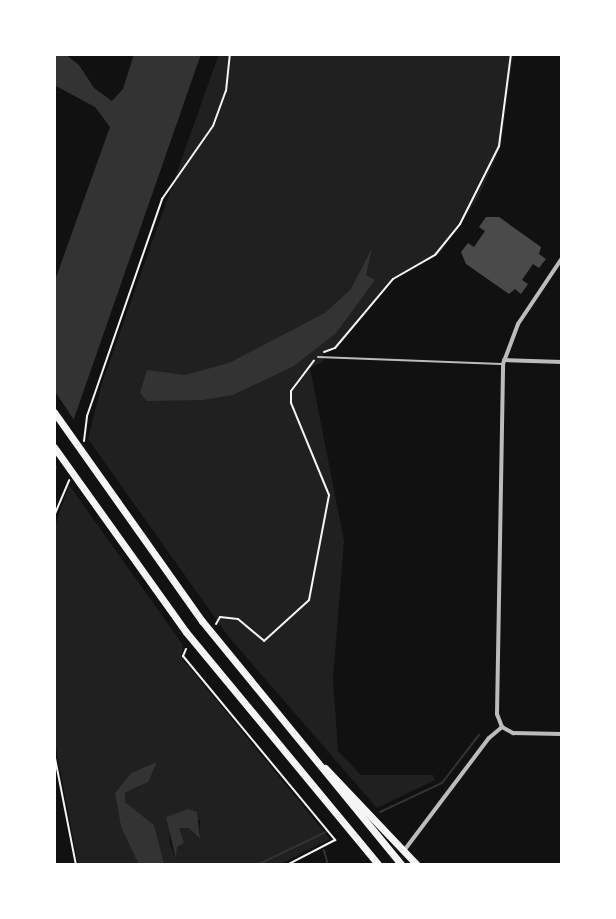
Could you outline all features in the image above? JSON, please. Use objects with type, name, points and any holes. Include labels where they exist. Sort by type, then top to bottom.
[{"type":"highway","points":[[54,412],[178,590],[402,865]]},
{"type":"highway","points":[[54,447],[211,663],[379,865]]},
{"type":"highway","points":[[311,756],[417,865]]},
{"type":"street","points":[[562,258],[518,324],[504,362],[497,714],[502,727],[513,733],[562,734]]},
{"type":"street","points":[[504,362],[562,362]]},
{"type":"street","points":[[406,848],[489,738],[502,727]]},
{"type":"lane","points":[[318,357],[504,362]]},
{"type":"path","points":[[81,448],[87,416],[162,199],[213,126],[226,91],[230,54]]},
{"type":"path","points":[[216,624],[220,617],[238,619],[264,641],[309,600],[329,495],[291,403],[291,391],[318,357],[335,348],[393,279],[444,247],[460,224],[499,146],[511,54]]},
{"type":"path","points":[[54,516],[72,472]]},
{"type":"path","points":[[186,649],[183,656],[335,840],[287,865]]},
{"type":"path","points":[[54,753],[76,865]]},
{"type":"shaded area","points":[[54,54],[65,54],[79,65],[94,88],[112,101],[123,89],[134,54],[201,54],[54,476],[54,283],[110,127],[95,107],[54,85]]},
{"type":"shaded area","points":[[219,54],[513,54],[501,146],[478,198],[439,254],[393,280],[335,349],[323,354],[323,362],[310,368],[344,541],[333,679],[338,751],[361,775],[433,775],[435,780],[377,808],[228,636],[88,439],[102,383]]},
{"type":"shaded area","points":[[372,248],[366,275],[375,280],[336,333],[294,366],[233,395],[203,400],[147,401],[140,393],[147,370],[185,375],[229,363],[325,313],[351,289]]},
{"type":"shaded area","points":[[69,485],[183,645],[181,657],[330,839],[278,865],[163,865],[154,825],[125,802],[125,793],[141,786],[157,763],[131,773],[115,793],[121,827],[139,865],[78,865],[54,737],[54,529]],"holes":[[[169,817],[200,820],[199,839],[189,828],[178,828],[176,858],[170,844]]]},
{"type":"shaded area","points":[[157,762],[148,782],[125,793],[125,802],[154,825],[164,864],[139,865],[121,827],[115,793],[131,773]]},
{"type":"shaded area","points":[[188,809],[197,812],[200,839],[189,828],[179,828],[184,843],[177,847],[176,859],[166,817]]},
{"type":"pier","points":[[54,390],[76,423],[60,471],[54,463]]},
{"type":"building","points":[[486,217],[499,217],[541,247],[539,254],[546,259],[539,268],[533,264],[522,280],[528,284],[521,294],[515,289],[509,294],[466,264],[461,252],[468,243],[474,247],[485,231],[479,227]]},
{"type":"waterway","points":[[380,812],[442,783],[479,735]]},
{"type":"waterway","points":[[257,865],[326,832]]},
{"type":"waterway","points":[[324,850],[328,865]]}]
